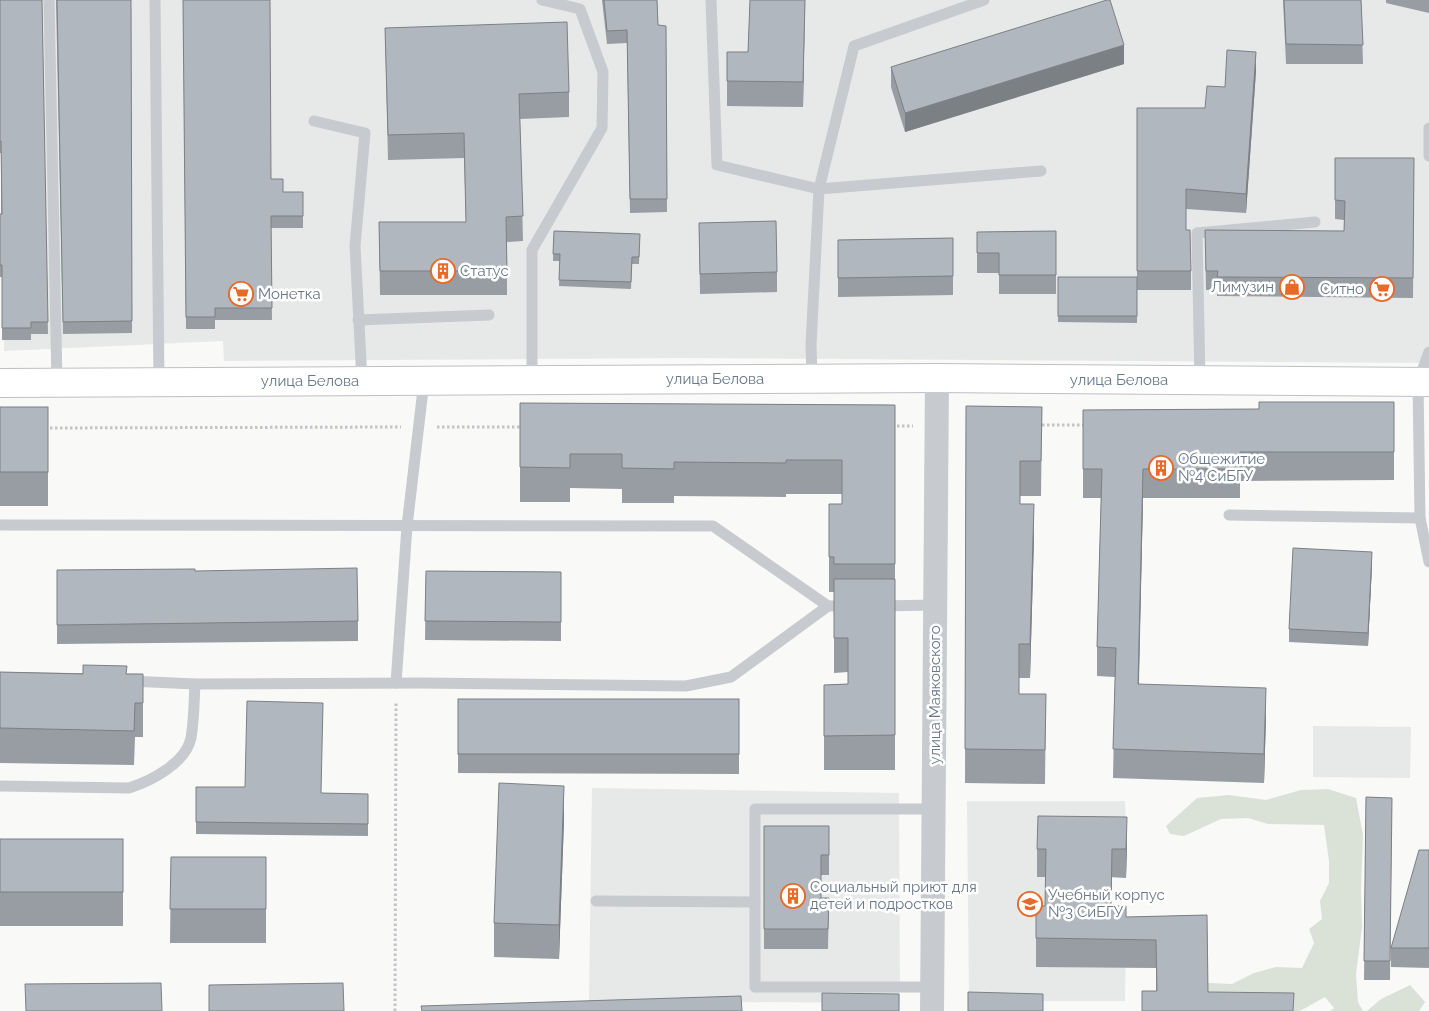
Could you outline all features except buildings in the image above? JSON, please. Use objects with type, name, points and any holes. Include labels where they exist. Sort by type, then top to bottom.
[{"type":"main road","name":"улица Белова","points":[[0,383],[937,378],[1424,382]]},
{"type":"street","name":"улица Маяковского","points":[[932,1011],[937,378]]},
{"type":"lane","points":[[49,0],[57,383]]},
{"type":"lane","points":[[155,0],[159,382]]},
{"type":"lane","points":[[532,380],[532,250],[602,128],[603,72],[580,9],[542,0]]},
{"type":"lane","points":[[712,0],[717,165],[819,189],[1041,171]]},
{"type":"lane","points":[[812,379],[819,189],[854,46],[984,0]]},
{"type":"lane","points":[[314,121],[365,133],[355,246],[362,381]]},
{"type":"lane","points":[[1429,128],[1429,156]]},
{"type":"lane","points":[[1200,380],[1197,233],[1315,222]]},
{"type":"lane","points":[[358,320],[489,315]]},
{"type":"lane","points":[[1429,352],[1424,382],[1420,518],[1429,562]]},
{"type":"lane","points":[[396,683],[406,526],[424,381]]},
{"type":"lane","points":[[1229,515],[1420,518]]},
{"type":"lane","points":[[0,525],[713,526],[828,606],[935,605]]},
{"type":"lane","points":[[117,681],[195,684],[396,683],[686,686],[731,677],[828,606]]},
{"type":"lane","points":[[0,786],[129,788],[147,782],[171,766],[184,752],[190,740],[195,684]]},
{"type":"lane","points":[[933,987],[755,987],[755,809],[934,809]]},
{"type":"lane","points":[[596,901],[755,902]]},
{"type":"path","points":[[1035,425],[1094,425]]},
{"type":"path","points":[[887,426],[937,426]]},
{"type":"path","points":[[40,428],[528,427]]},
{"type":"path","points":[[395,1011],[396,683]]},
{"type":"shaded area","points":[[7,0],[1429,0],[1429,363],[682,358],[224,361],[223,341],[4,351]]},
{"type":"shaded area","points":[[1313,726],[1411,727],[1410,778],[1313,777]]},
{"type":"shaded area","points":[[592,788],[899,793],[900,1003],[589,1001]]},
{"type":"shaded area","points":[[1328,789],[1356,798],[1363,835],[1362,927],[1356,974],[1358,1002],[1363,1011],[1330,1011],[1334,1008],[1325,997],[1300,1011],[1230,1011],[1204,1000],[1208,983],[1232,984],[1254,973],[1276,967],[1302,968],[1314,943],[1309,929],[1322,919],[1320,901],[1329,883],[1329,861],[1324,825],[1268,824],[1248,818],[1221,819],[1184,836],[1170,834],[1166,826],[1197,798],[1229,795],[1266,800],[1301,790]]},
{"type":"shaded area","points":[[967,801],[1125,801],[1126,878],[1112,878],[1111,933],[1126,934],[1125,1001],[969,1001]]},
{"type":"shaded area","points":[[1410,985],[1425,1002],[1419,1011],[1367,1011],[1381,999]]},
{"type":"place","name":"Статус","points":[[443,271]]},
{"type":"place","name":"Лимузин","points":[[1292,287]]},
{"type":"place","name":"Ситно","points":[[1382,289]]},
{"type":"place","name":"Монетка","points":[[241,294]]},
{"type":"place","name":"Общежитие №4 СиБГУ","points":[[1161,468]]},
{"type":"place","name":"Социальный приют для детей и подростков","points":[[793,896]]},
{"type":"place","name":"Учебный корпус №3 СиБГУ","points":[[1030,904]]}]
